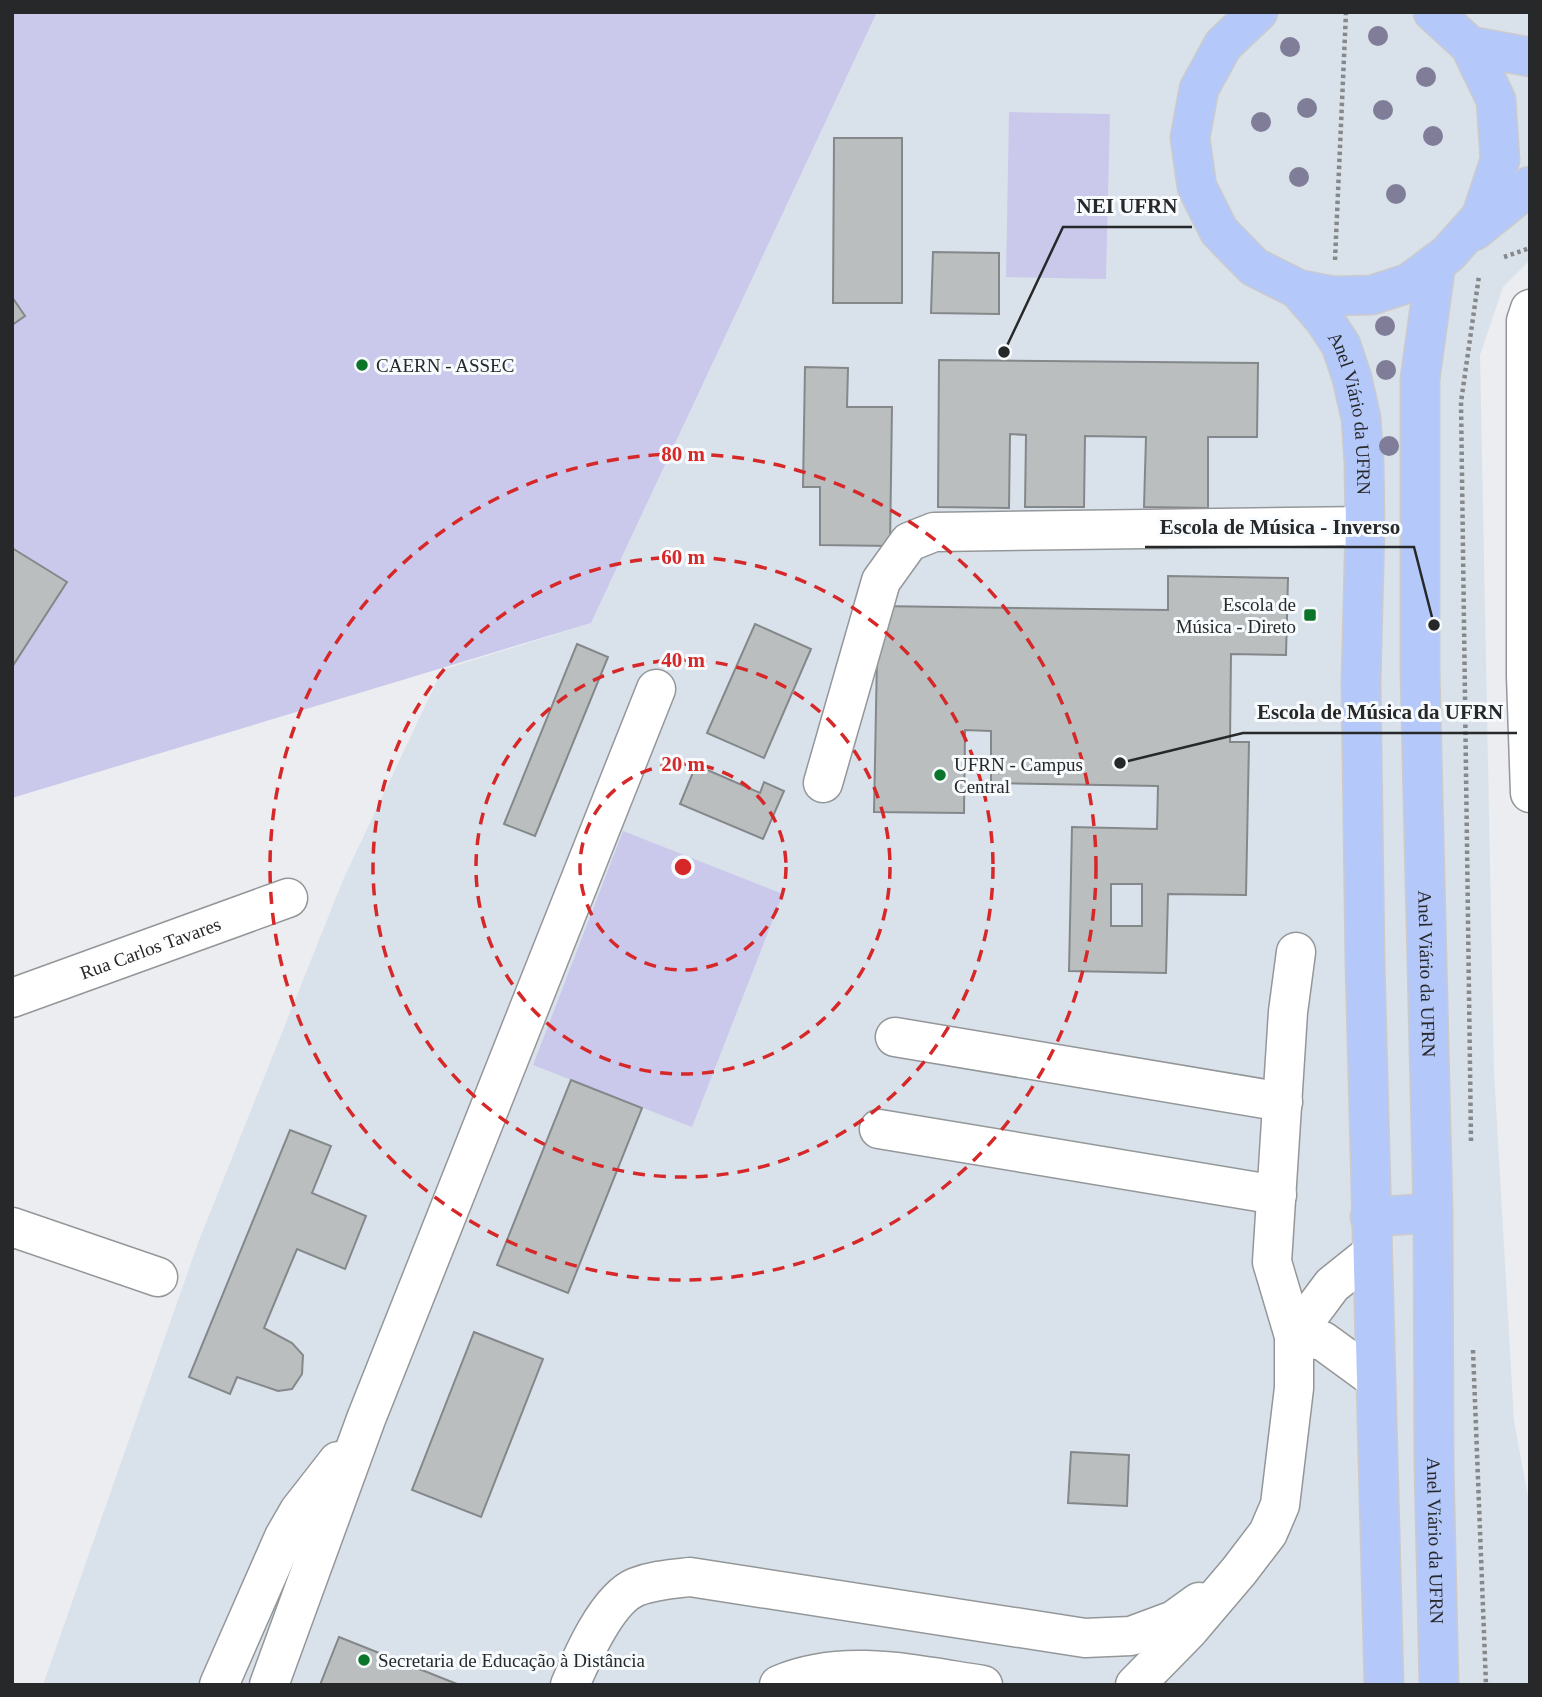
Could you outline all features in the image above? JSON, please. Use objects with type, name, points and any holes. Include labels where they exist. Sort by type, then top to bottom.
[{"type":"main road","points":[[1258,12],[1223,45],[1199,89],[1190,138],[1198,187],[1219,231],[1254,267],[1315,293],[1372,295],[1409,283],[1457,259],[1530,186]]},
{"type":"main road","points":[[1433,12],[1470,46],[1496,100],[1500,160],[1481,217],[1457,259]]},
{"type":"main road","points":[[1470,46],[1530,57]]},
{"type":"main road","name":"Anel Viário da UFRN","points":[[1439,1685],[1434,1465],[1433,1213],[1419,593],[1420,379],[1457,259]]},
{"type":"main road","name":"Anel Viário da UFRN","points":[[1315,293],[1323,318],[1340,345],[1352,378],[1361,418],[1365,526],[1361,682],[1371,1235],[1384,1685]]},
{"type":"main road","points":[[1371,1235],[1433,1213]]},
{"type":"street","points":[[1528,315],[1530,793]]},
{"type":"street","points":[[823,783],[881,580],[909,542],[934,532],[1365,526]]},
{"type":"street","points":[[269,1685],[300,1545],[299,1511],[366,1419],[656,689]]},
{"type":"street","name":"Rua Carlos Tavares","points":[[12,998],[288,898]]},
{"type":"street","points":[[1135,1685],[1188,1631],[1239,1571],[1268,1533],[1280,1505],[1294,1388],[1294,1336],[1272,1262],[1289,1012],[1296,952]]},
{"type":"street","points":[[894,1037],[1283,1102]]},
{"type":"street","points":[[878,1129],[1277,1195]]},
{"type":"street","points":[[12,1227],[158,1277]]},
{"type":"street","points":[[1294,1336],[1371,1235]]},
{"type":"street","points":[[1294,1336],[1323,1341],[1375,1379]]},
{"type":"street","points":[[219,1685],[300,1545]]},
{"type":"street","points":[[570,1685],[582,1658],[615,1603],[634,1588],[660,1580],[690,1577],[1085,1638],[1131,1636],[1174,1620],[1239,1571]]},
{"type":"street","points":[[779,1685],[811,1673],[867,1670],[983,1685]]},
{"type":"path","points":[[1315,293],[1346,12]]},
{"type":"path","points":[[1493,261],[1530,248]]},
{"type":"path","points":[[1457,259],[1471,1147]]},
{"type":"path","points":[[1473,1342],[1486,1685]]},
{"type":"shaded area","name":"CAERN - ASSEC","points":[[12,12],[877,12],[591,623],[12,798]]},
{"type":"shaded area","name":"UFRN - Campus Central","points":[[877,12],[1530,12],[1530,260],[1503,287],[1480,355],[1494,1072],[1514,1421],[1530,1507],[1530,1685],[43,1685],[198,1243],[343,880],[442,670],[591,623]]},
{"type":"shaded area","points":[[1009,112],[1110,114],[1106,279],[1006,277]]},
{"type":"shaded area","points":[[623,831],[783,894],[692,1127],[533,1065]]},
{"type":"building","points":[[834,138],[902,138],[902,303],[833,303]]},
{"type":"building","points":[[933,252],[999,253],[999,314],[931,313]]},
{"type":"building","points":[[12,297],[25,316],[12,325]]},
{"type":"building","points":[[939,360],[1258,363],[1257,437],[1208,437],[1208,508],[1144,507],[1146,437],[1085,436],[1084,507],[1025,507],[1026,435],[1010,434],[1009,508],[938,507]]},
{"type":"building","points":[[805,367],[848,368],[847,407],[892,407],[890,546],[820,545],[820,487],[803,487]]},
{"type":"building","points":[[12,548],[67,582],[12,667]]},
{"type":"building","points":[[1168,576],[1288,578],[1286,655],[1231,654],[1230,742],[1249,742],[1246,895],[1168,894],[1166,973],[1069,971],[1072,827],[1157,829],[1158,786],[991,783],[991,731],[965,730],[964,813],[874,812],[878,606],[1168,610]],"holes":[[[1111,884],[1142,884],[1142,926],[1111,926]]]},
{"type":"building","points":[[755,624],[811,649],[764,758],[707,733]]},
{"type":"building","points":[[577,644],[608,657],[535,836],[504,824]]},
{"type":"building","points":[[696,765],[760,793],[764,782],[784,791],[763,839],[680,804]]},
{"type":"building","points":[[571,1080],[642,1108],[568,1293],[497,1265]]},
{"type":"building","points":[[290,1130],[331,1146],[312,1193],[366,1216],[345,1269],[297,1249],[264,1328],[292,1343],[303,1355],[302,1374],[292,1389],[278,1391],[237,1377],[230,1394],[189,1377]]},
{"type":"building","points":[[474,1332],[543,1359],[481,1517],[412,1490]]},
{"type":"building","points":[[1071,1452],[1129,1455],[1127,1506],[1068,1503]]},
{"type":"building","name":"Secretaria de Educação à Distância","points":[[339,1637],[457,1684],[457,1685],[320,1685]]},
{"type":"place","name":"NEI UFRN","points":[[1004,352]]},
{"type":"place","name":"CAERN - ASSEC","points":[[362,365]]},
{"type":"place","name":"Escola de Música - Direto","points":[[1310,615]]},
{"type":"place","name":"Escola de Música - Inverso","points":[[1434,625]]},
{"type":"place","name":"Escola de Música da UFRN","points":[[1120,763]]},
{"type":"place","name":"UFRN - Campus Central","points":[[940,775]]},
{"type":"place","name":"Secretaria de Educação à Distância","points":[[364,1660]]}]
